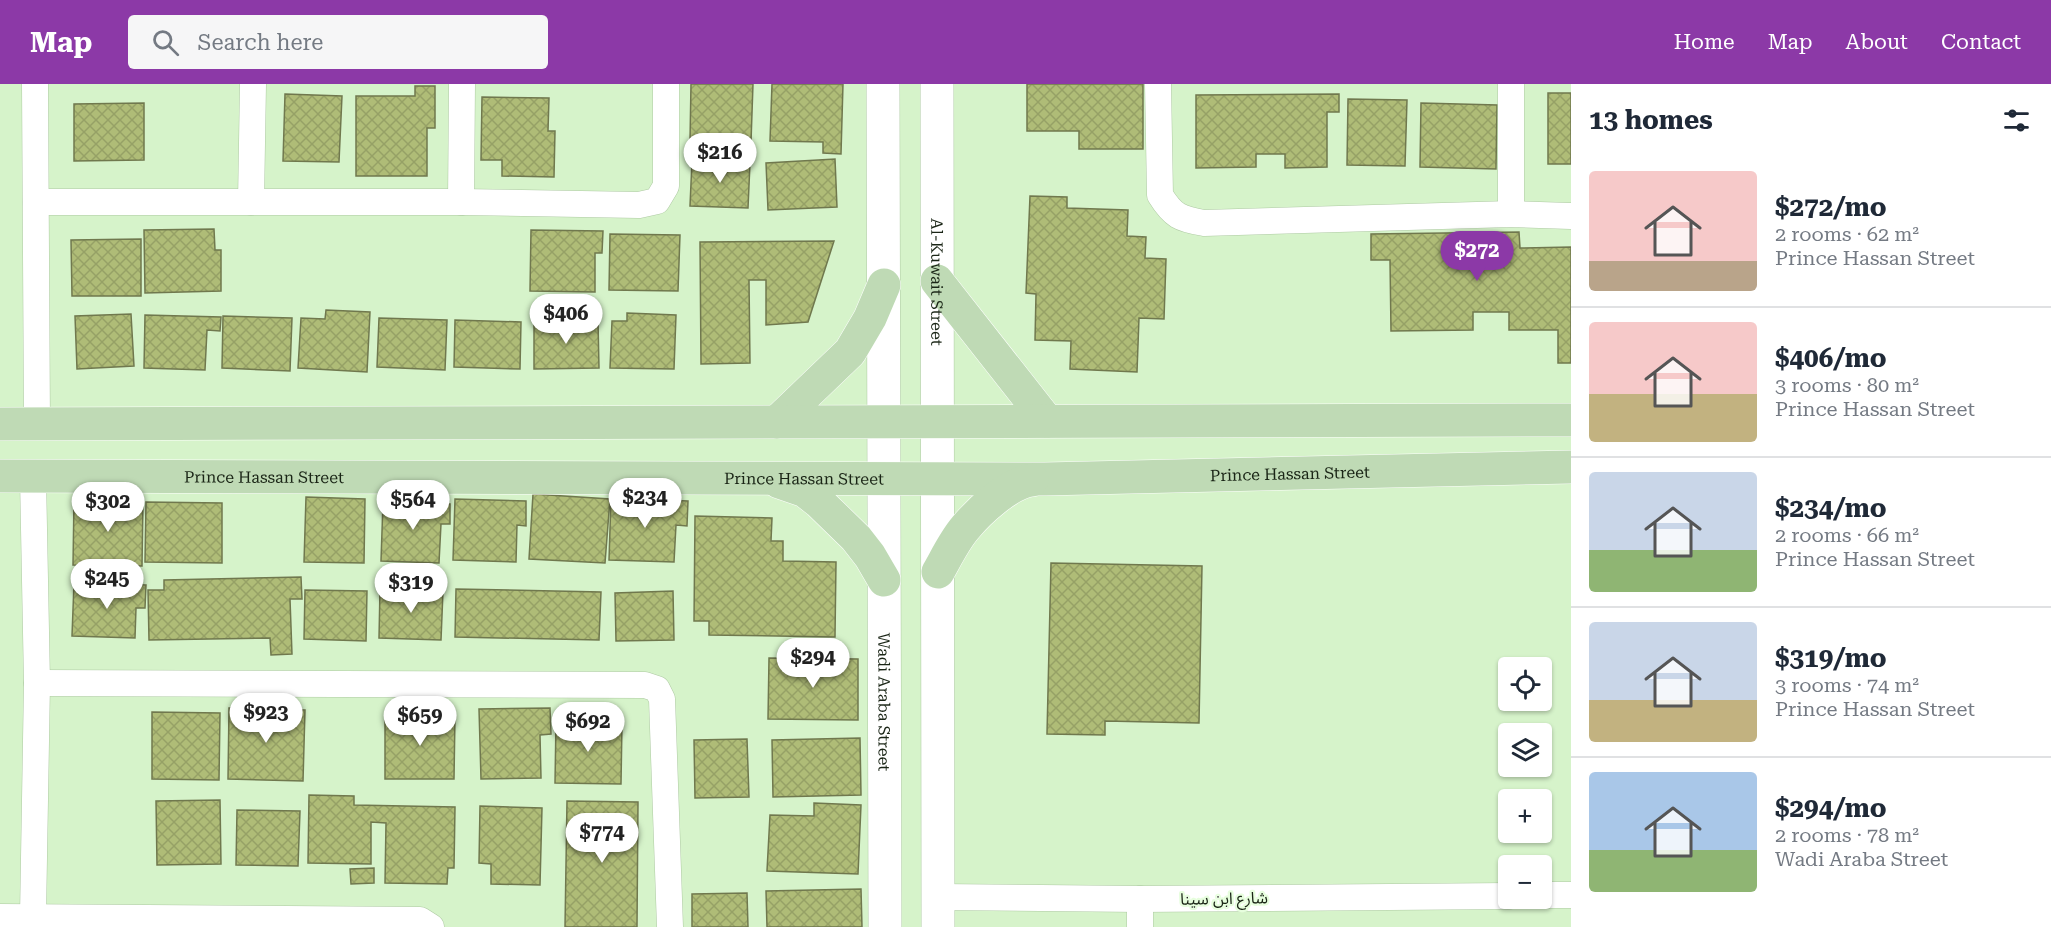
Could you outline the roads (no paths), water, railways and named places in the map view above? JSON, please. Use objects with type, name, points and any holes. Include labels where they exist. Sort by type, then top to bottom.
[{"type":"main road","points":[[883,84],[884,478]]},
{"type":"main road","name":"Al-Kuwait Street","points":[[937,84],[938,479]]},
{"type":"main road","points":[[937,281],[1047,421]]},
{"type":"main road","points":[[777,422],[850,352],[870,318],[884,285]]},
{"type":"main road","points":[[0,424],[1571,420]]},
{"type":"main road","name":"Prince Hassan Street","points":[[0,476],[1045,479],[1571,467]]},
{"type":"main road","points":[[769,478],[806,491],[819,502],[856,538],[884,580]]},
{"type":"main road","name":"Wadi Araba Street","points":[[884,478],[885,927]]},
{"type":"main road","points":[[938,479],[938,912]]},
{"type":"main road","points":[[938,572],[964,530],[984,508],[1023,481],[1045,479]]},
{"type":"street","points":[[35,84],[37,424]]},
{"type":"street","points":[[251,202],[253,84]]},
{"type":"street","points":[[461,202],[462,84]]},
{"type":"street","points":[[36,202],[461,202],[639,205],[657,201],[666,186],[666,84]]},
{"type":"street","points":[[1158,84],[1160,195],[1170,211],[1184,220],[1204,223],[1511,214],[1571,216]]},
{"type":"street","points":[[1511,84],[1511,214]]},
{"type":"street","points":[[33,477],[37,683],[33,916]]},
{"type":"street","points":[[37,683],[633,685],[657,689],[663,699],[670,927]]},
{"type":"street","points":[[1552,895],[1571,895]]},
{"type":"street","name":"شارع ابن سينا","points":[[938,912],[1140,899],[1498,896]]},
{"type":"street","points":[[1140,899],[1140,927]]},
{"type":"street","points":[[0,917],[420,920],[431,927]]}]
